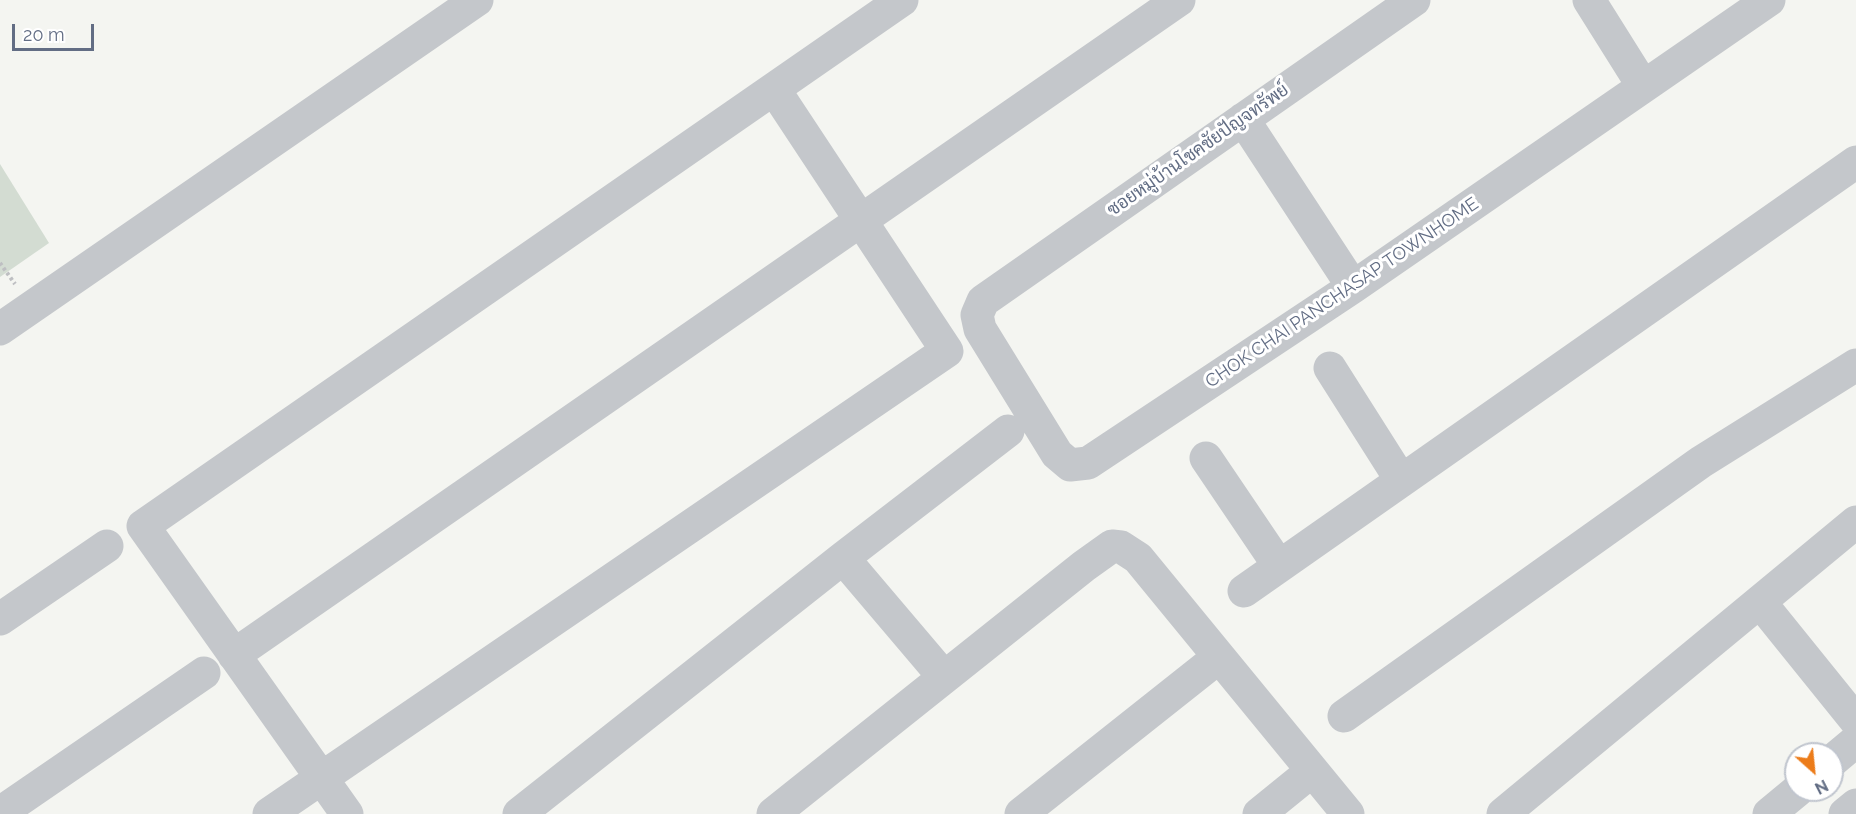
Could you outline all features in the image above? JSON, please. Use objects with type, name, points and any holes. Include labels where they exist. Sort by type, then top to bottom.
[{"type":"street","points":[[0,329],[477,0]]},
{"type":"street","points":[[348,814],[143,526],[902,0]]},
{"type":"street","points":[[234,655],[1179,0]]},
{"type":"street","name":"ซอยหมู่บ้านโชคชัยปัญจทรัพย์","points":[[983,301],[1414,0]]},
{"type":"street","points":[[1589,0],[1643,86]]},
{"type":"street","name":"CHOK CHAI PANCHASAP TOWNHOME","points":[[983,301],[977,315],[980,329],[1057,454],[1070,465],[1088,464],[1353,287],[1769,0]]},
{"type":"street","points":[[269,814],[947,351],[774,89]]},
{"type":"street","points":[[1243,119],[1353,287]]},
{"type":"street","points":[[1244,591],[1856,162]]},
{"type":"street","points":[[1344,716],[1701,462],[1856,365]]},
{"type":"street","points":[[1330,368],[1401,480]]},
{"type":"street","points":[[519,814],[1008,431]]},
{"type":"street","points":[[1206,458],[1279,566]]},
{"type":"street","points":[[1503,814],[1856,522]]},
{"type":"street","points":[[0,619],[107,546]]},
{"type":"street","points":[[773,814],[1112,546],[1121,547],[1138,558],[1348,814]]},
{"type":"street","points":[[843,558],[944,677]]},
{"type":"street","points":[[1760,602],[1856,721]]},
{"type":"street","points":[[1021,814],[1219,657]]},
{"type":"street","points":[[20,808],[204,674]]},
{"type":"street","points":[[1844,751],[1856,741]]},
{"type":"street","points":[[1259,814],[1312,771]]},
{"type":"street","points":[[1769,814],[1784,802]]},
{"type":"street","points":[[1845,814],[1856,805]]},
{"type":"shaded area","points":[[0,164],[49,243],[0,277]]}]
